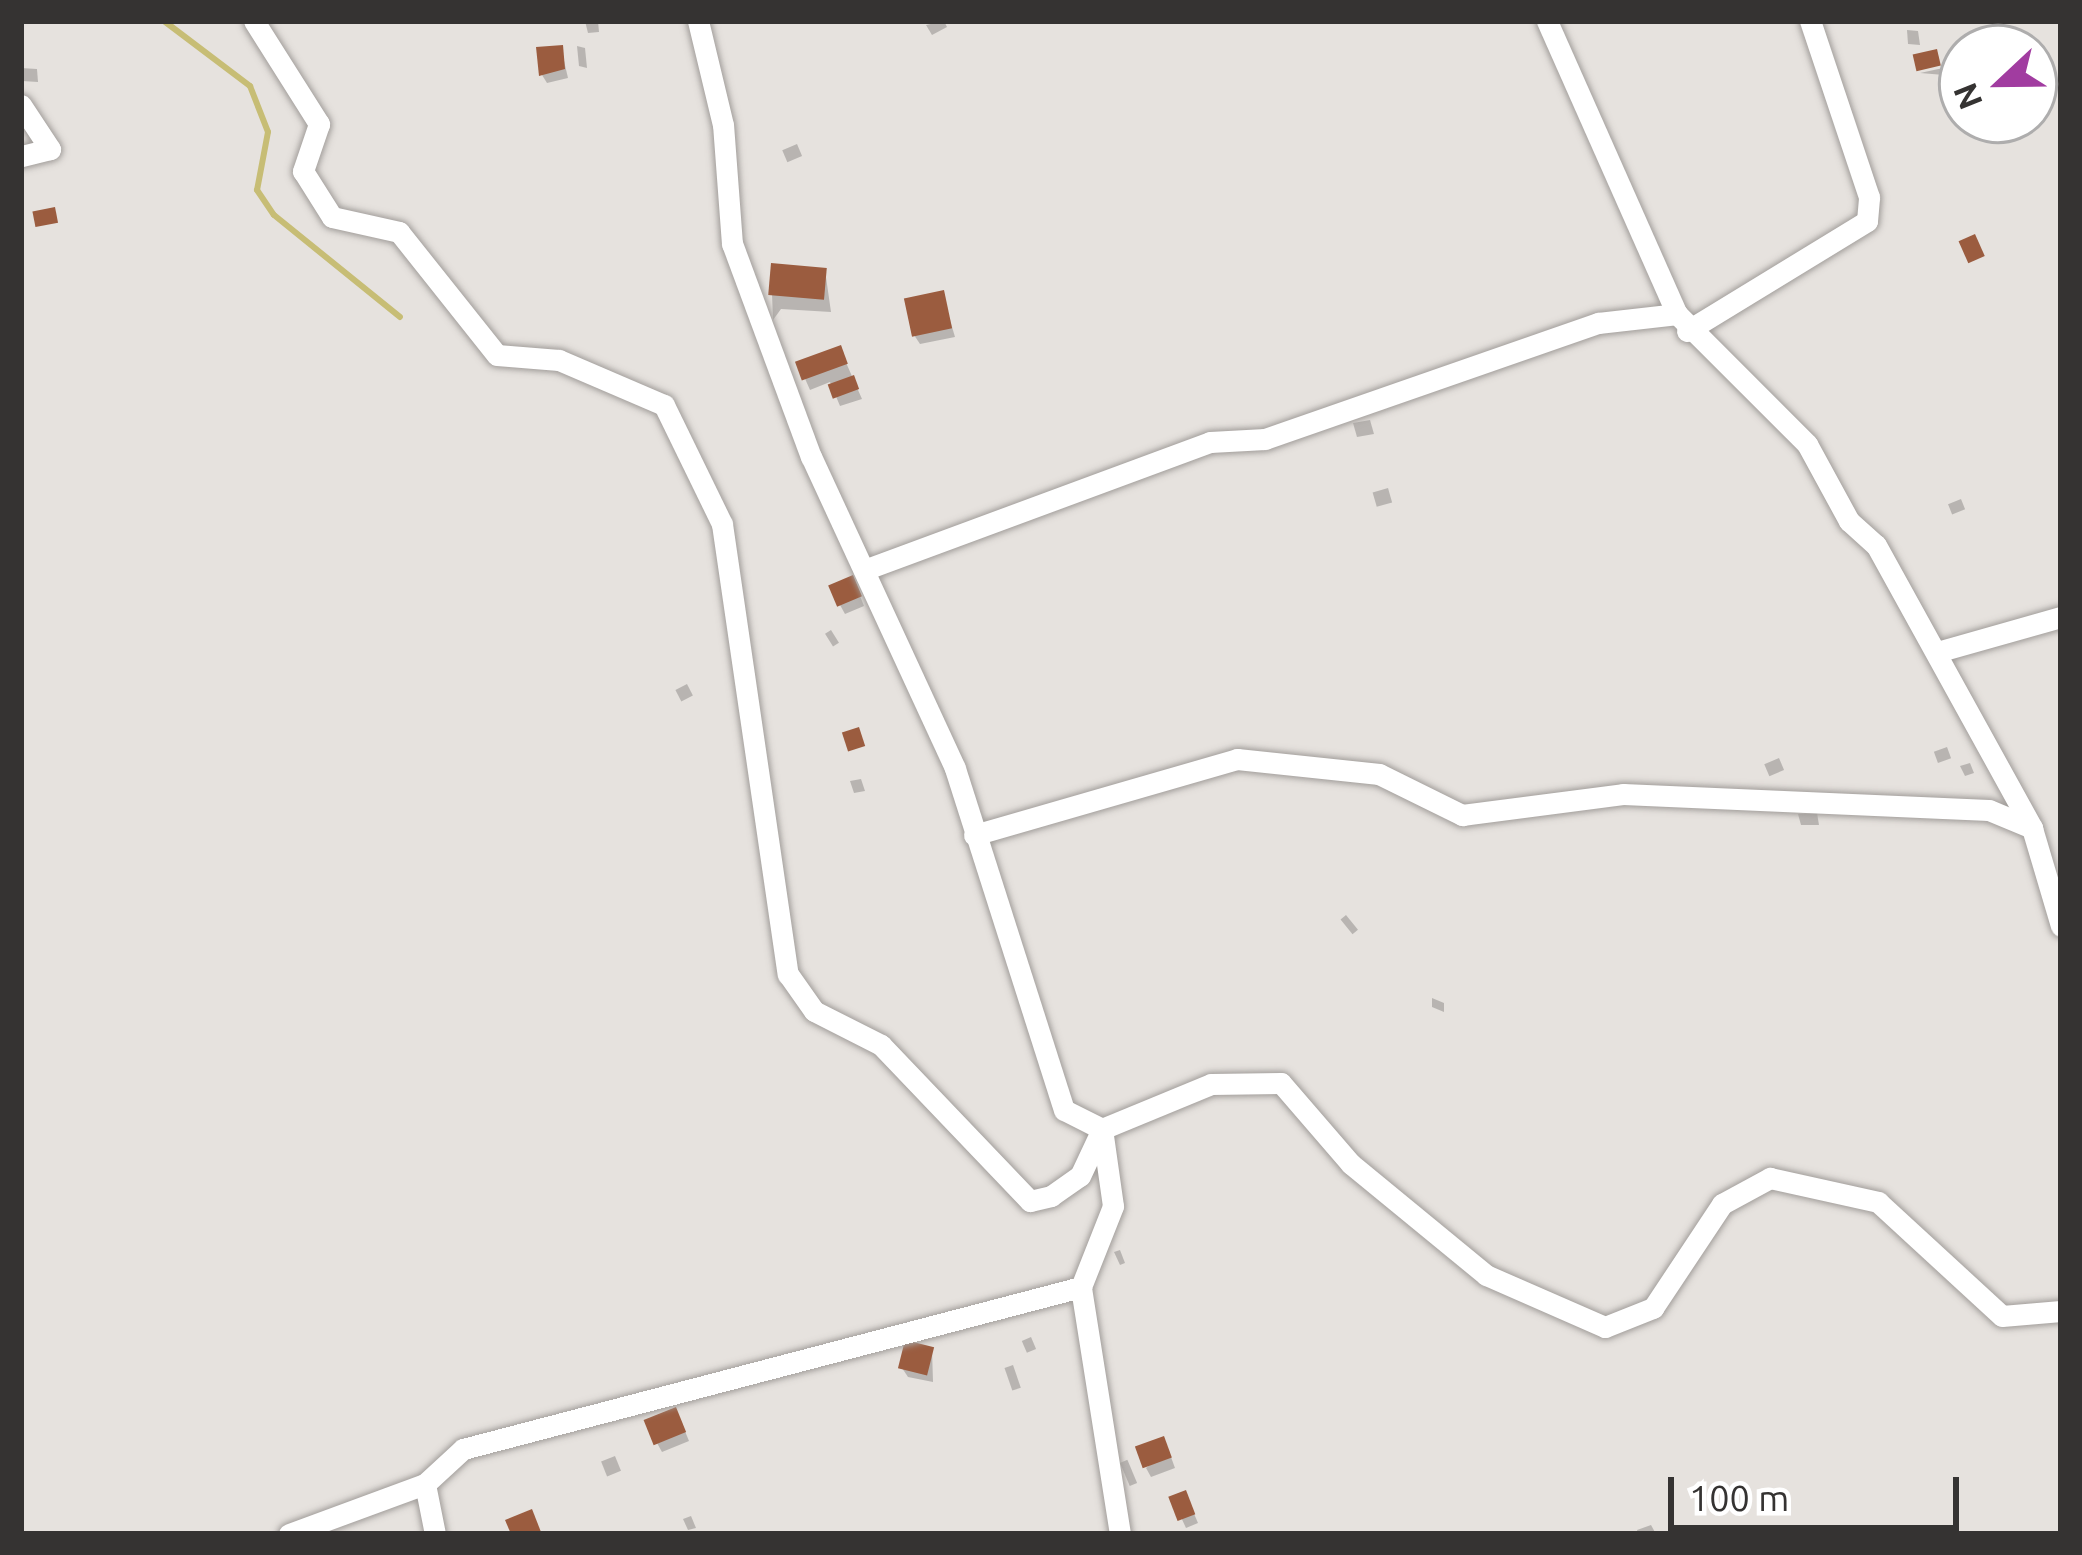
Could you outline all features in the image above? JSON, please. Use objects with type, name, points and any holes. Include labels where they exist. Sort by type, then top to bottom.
[{"type":"street","points":[[254,21],[319,124],[303,171],[332,217],[399,232],[497,355],[559,360],[664,405],[722,524],[788,974],[814,1011],[880,1045],[1030,1201],[1080,1176],[1102,1129],[1160,1096],[1280,1082],[1351,1164],[1486,1275],[1604,1327],[1653,1308],[1722,1204],[1770,1178],[1878,1202],[2002,1316],[2061,1311]]},
{"type":"street","points":[[698,21],[723,125],[732,244],[864,570],[955,768],[1064,1109],[1102,1129]]},
{"type":"street","points":[[1547,21],[1682,322],[1807,444],[1937,652],[2032,828],[2061,926]]},
{"type":"street","points":[[864,570],[1210,442],[1264,439],[1598,323],[1682,322],[1867,221],[1869,197],[1810,21]]},
{"type":"street","points":[[21,105],[50,149],[21,156]]},
{"type":"street","points":[[1937,652],[2061,617]]},
{"type":"street","points":[[974,835],[1238,759],[1379,774],[1462,815],[1623,794],[1989,810],[2032,828]]},
{"type":"street","points":[[1102,1129],[1113,1206],[1081,1286],[1120,1534]]},
{"type":"street","points":[[289,1534],[425,1484],[463,1449],[1081,1286]]},
{"type":"street","points":[[425,1484],[435,1534]]},
{"type":"building","points":[[563,45],[565,69],[539,76],[536,47]]},
{"type":"building","points":[[1937,49],[1938,66],[1916,71],[1913,55]]},
{"type":"building","points":[[55,207],[58,223],[35,227],[32,211]]},
{"type":"building","points":[[1975,234],[1985,256],[1968,263],[1959,241]]},
{"type":"building","points":[[771,263],[827,268],[824,300],[768,295]]},
{"type":"building","points":[[944,290],[952,328],[912,337],[904,299]]},
{"type":"building","points":[[841,345],[848,364],[802,381],[795,362]]},
{"type":"building","points":[[854,375],[859,389],[833,399],[828,385]]},
{"type":"building","points":[[853,575],[862,596],[837,607],[828,586]]},
{"type":"building","points":[[859,727],[865,746],[848,752],[842,733]]},
{"type":"building","points":[[905,1340],[934,1347],[927,1375],[898,1368]]},
{"type":"building","points":[[676,1407],[686,1432],[654,1445],[644,1420]]},
{"type":"building","points":[[1164,1436],[1172,1458],[1143,1468],[1135,1447]]},
{"type":"building","points":[[1186,1490],[1195,1514],[1178,1521],[1168,1497]]},
{"type":"building","points":[[532,1509],[541,1532],[511,1534],[505,1520]]},
{"type":"waterway","points":[[164,21],[250,86],[268,132],[257,190],[274,215],[400,317]]}]
